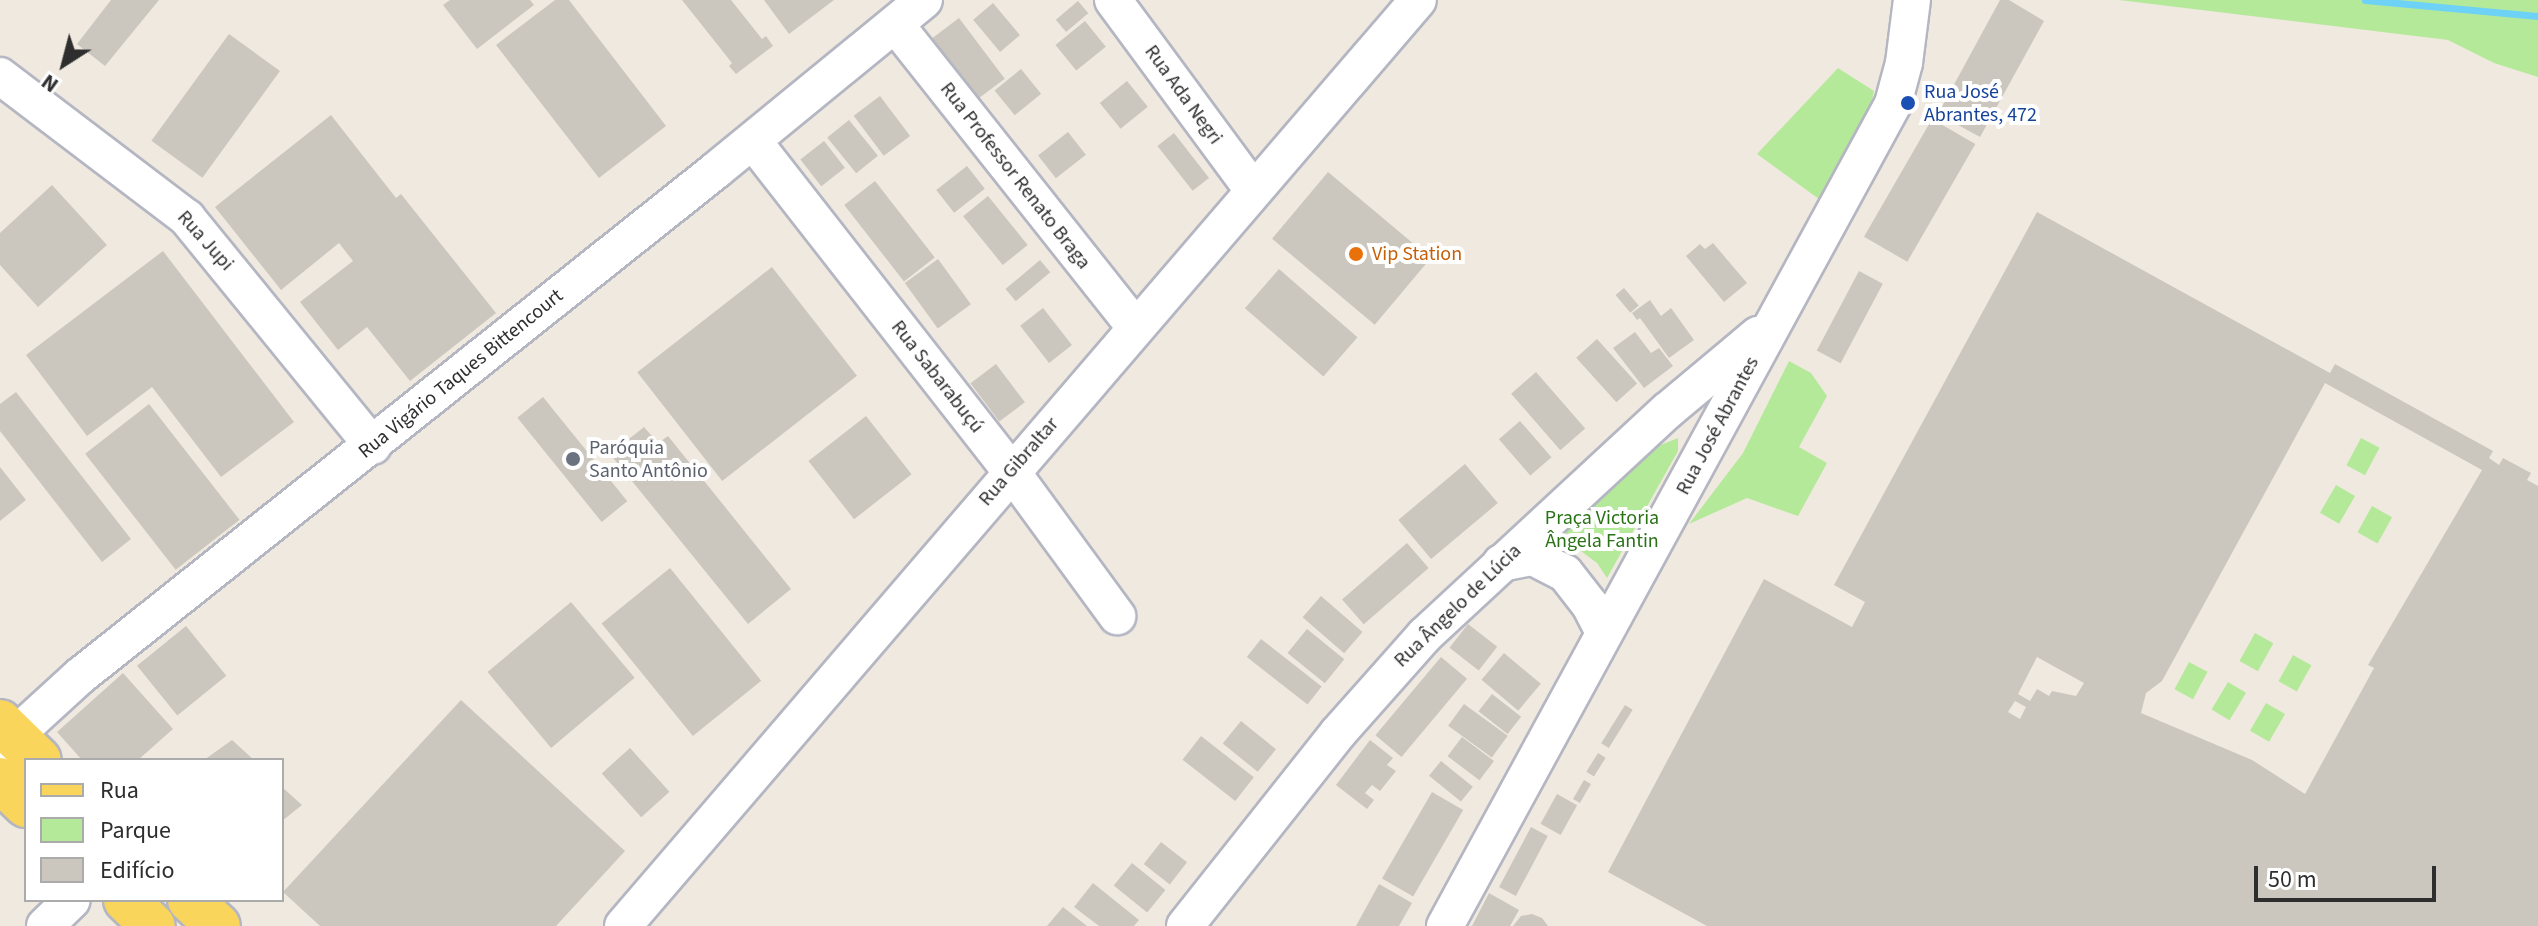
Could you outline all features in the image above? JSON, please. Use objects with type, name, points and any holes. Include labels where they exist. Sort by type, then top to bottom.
[{"type":"main road","points":[[0,780],[24,803]]},
{"type":"main road","points":[[128,902],[153,926]]},
{"type":"main road","points":[[192,902],[218,926]]},
{"type":"street","name":"Rua Vigário Taques Bittencourt","points":[[13,742],[80,676],[373,446],[924,0]]},
{"type":"street","name":"Rua Ada Negri","points":[[1113,0],[1253,190]]},
{"type":"street","name":"Rua Gibraltar","points":[[623,926],[1418,0]]},
{"type":"street","name":"Rua José Abrantes","points":[[1445,926],[1893,104],[1904,63],[1912,0]]},
{"type":"street","name":"Rua Professor Renato Braga","points":[[895,24],[1135,327]]},
{"type":"street","name":"Rua Jupi","points":[[0,76],[187,218],[373,446]]},
{"type":"street","name":"Rua Sabarabuçú","points":[[753,141],[1011,471],[1117,616]]},
{"type":"street","name":"Rua Ângelo de Lúcia","points":[[1185,926],[1388,674],[1501,563],[1667,411],[1771,324]]},
{"type":"street","points":[[1667,411],[1710,444]]},
{"type":"street","points":[[1501,563],[1533,557],[1565,573],[1584,596],[1604,633]]},
{"type":"street","points":[[45,926],[70,902]]},
{"type":"green space","points":[[2119,0],[2538,0],[2538,77],[2494,63],[2448,40]]},
{"type":"green space","points":[[1838,68],[1874,91],[1867,123],[1823,202],[1757,154]]},
{"type":"green space","points":[[1789,361],[1811,373],[1827,396],[1799,447],[1827,463],[1798,516],[1747,498],[1689,524],[1743,453]]},
{"type":"green space","name":"Praça Victoria Ângela Fantin","points":[[1678,438],[1678,451],[1607,578],[1597,563],[1558,534],[1658,446]]},
{"type":"green space","points":[[2361,438],[2380,448],[2365,475],[2346,465]]},
{"type":"green space","points":[[2336,485],[2355,496],[2339,524],[2320,513]]},
{"type":"green space","points":[[2372,506],[2392,517],[2378,543],[2357,532]]},
{"type":"green space","points":[[2255,633],[2273,643],[2258,671],[2239,661]]},
{"type":"green space","points":[[2293,655],[2311,665],[2297,691],[2278,681]]},
{"type":"green space","points":[[2189,662],[2208,672],[2193,699],[2174,689]]},
{"type":"green space","points":[[2228,682],[2246,693],[2230,720],[2212,709]]},
{"type":"green space","points":[[2266,703],[2285,714],[2269,742],[2250,731]]},
{"type":"building","points":[[111,0],[159,0],[105,66],[77,44]]},
{"type":"building","points":[[450,0],[530,0],[534,5],[477,49],[443,5]]},
{"type":"building","points":[[555,0],[569,0],[666,126],[599,178],[496,45]]},
{"type":"building","points":[[682,0],[731,0],[762,39],[766,36],[773,46],[736,74],[729,66],[732,63]]},
{"type":"building","points":[[764,0],[834,0],[789,34]]},
{"type":"building","points":[[2000,0],[2009,0],[2044,21],[1980,137],[1938,114]]},
{"type":"building","points":[[1078,1],[1088,13],[1066,32],[1056,20]]},
{"type":"building","points":[[993,3],[1020,35],[1000,52],[973,20]]},
{"type":"building","points":[[959,18],[1005,79],[976,100],[930,40]]},
{"type":"building","points":[[1085,21],[1106,47],[1076,71],[1055,45]]},
{"type":"building","points":[[229,34],[280,71],[202,178],[151,141]]},
{"type":"building","points":[[1021,69],[1041,94],[1015,115],[995,90]]},
{"type":"building","points":[[1127,81],[1148,107],[1121,129],[1100,103]]},
{"type":"building","points":[[880,96],[910,136],[884,156],[854,116]]},
{"type":"building","points":[[331,115],[396,198],[401,194],[496,313],[410,381],[367,327],[338,350],[300,302],[353,261],[339,243],[281,290],[215,207]]},
{"type":"building","points":[[1932,119],[1975,144],[1907,262],[1864,237]]},
{"type":"building","points":[[849,120],[878,156],[856,173],[827,138]]},
{"type":"building","points":[[1068,132],[1086,155],[1056,178],[1038,155]]},
{"type":"building","points":[[1174,133],[1209,178],[1193,191],[1157,146]]},
{"type":"building","points":[[824,141],[845,168],[821,186],[800,159]]},
{"type":"building","points":[[967,166],[985,189],[954,213],[936,190]]},
{"type":"building","points":[[1328,172],[1431,258],[1375,325],[1272,239]]},
{"type":"building","points":[[875,181],[935,257],[904,281],[844,205]]},
{"type":"building","points":[[52,185],[107,245],[38,307],[0,265],[0,233]]},
{"type":"building","points":[[988,196],[1028,245],[1003,265],[963,216]]},
{"type":"building","points":[[2037,212],[2330,373],[2335,364],[2493,451],[2489,458],[2499,465],[2503,458],[2531,473],[2527,480],[2538,486],[2538,926],[1707,926],[1608,872],[1764,579],[1852,627],[1865,602],[1834,585]],"holes":[[[2325,383],[2482,470],[2368,665],[2374,668],[2305,794],[2252,760],[2141,713],[2146,693],[2162,681]],[[2037,657],[2084,683],[2076,696],[2052,691],[2049,696],[2037,689],[2030,701],[2018,694]],[[2015,701],[2026,707],[2020,719],[2008,712]]]},
{"type":"building","points":[[1713,243],[1747,283],[1724,302],[1686,256],[1700,244],[1705,249]]},
{"type":"building","points":[[163,251],[294,422],[221,477],[152,387],[87,436],[26,355]]},
{"type":"building","points":[[938,259],[971,304],[938,328],[905,283]]},
{"type":"building","points":[[1040,260],[1050,272],[1016,301],[1006,289]]},
{"type":"building","points":[[772,267],[857,376],[722,481],[637,372]]},
{"type":"building","points":[[1279,269],[1357,337],[1323,376],[1245,308]]},
{"type":"building","points":[[1859,271],[1883,284],[1841,363],[1817,350]]},
{"type":"building","points":[[1624,288],[1639,306],[1630,313],[1616,295]]},
{"type":"building","points":[[1650,300],[1661,316],[1671,308],[1694,340],[1669,358],[1640,318],[1637,320],[1632,313]]},
{"type":"building","points":[[1043,308],[1072,345],[1049,363],[1020,326]]},
{"type":"building","points":[[1635,332],[1651,353],[1659,348],[1673,366],[1644,388],[1613,348]]},
{"type":"building","points":[[1597,339],[1637,384],[1616,402],[1576,358]]},
{"type":"building","points":[[996,364],[1025,402],[999,422],[970,383]]},
{"type":"building","points":[[1536,372],[1585,429],[1560,450],[1511,394]]},
{"type":"building","points":[[16,392],[131,539],[102,562],[0,431],[0,404]]},
{"type":"building","name":"Paróquia Santo Antônio","points":[[543,397],[627,501],[602,522],[517,418]]},
{"type":"building","points":[[149,404],[240,520],[176,570],[85,454]]},
{"type":"building","points":[[866,416],[912,474],[854,519],[808,461]]},
{"type":"building","points":[[1520,421],[1551,457],[1530,476],[1499,439]]},
{"type":"building","points":[[644,427],[658,443],[668,436],[791,589],[748,624],[610,454]]},
{"type":"building","points":[[1465,464],[1498,503],[1431,559],[1398,520]]},
{"type":"building","points":[[0,467],[26,500],[0,521]]},
{"type":"building","points":[[1407,543],[1429,568],[1364,624],[1342,599]]},
{"type":"building","points":[[670,568],[761,681],[693,736],[602,623]]},
{"type":"building","points":[[1321,596],[1363,632],[1344,653],[1303,617]]},
{"type":"building","points":[[571,602],[635,678],[551,748],[488,672]]},
{"type":"building","points":[[1468,624],[1497,647],[1479,670],[1450,648]]},
{"type":"building","points":[[186,626],[226,676],[177,715],[137,666]]},
{"type":"building","points":[[1307,629],[1344,659],[1325,683],[1287,653]]},
{"type":"building","points":[[1261,639],[1322,686],[1308,705],[1247,657]]},
{"type":"building","points":[[1504,653],[1541,684],[1518,711],[1482,680]]},
{"type":"building","points":[[1441,657],[1467,679],[1401,757],[1375,735]]},
{"type":"building","points":[[123,673],[173,729],[140,758],[80,758],[57,732]]},
{"type":"building","points":[[1492,694],[1521,717],[1508,734],[1478,711]]},
{"type":"building","points":[[461,700],[625,851],[556,926],[320,926],[284,891]]},
{"type":"building","points":[[1464,704],[1508,736],[1492,758],[1448,726]]},
{"type":"building","points":[[1625,705],[1633,710],[1609,748],[1601,743]]},
{"type":"building","points":[[1241,721],[1276,749],[1258,772],[1223,744]]},
{"type":"building","points":[[1201,736],[1254,777],[1235,801],[1183,760]]},
{"type":"building","points":[[1462,737],[1494,761],[1480,780],[1448,756]]},
{"type":"building","points":[[232,740],[252,758],[207,758]]},
{"type":"building","points":[[1370,740],[1393,758],[1387,765],[1396,771],[1380,791],[1372,785],[1365,793],[1374,800],[1367,809],[1336,785]]},
{"type":"building","points":[[630,748],[669,792],[641,817],[602,773]]},
{"type":"building","points":[[1598,753],[1606,758],[1594,776],[1586,772]]},
{"type":"building","points":[[1441,761],[1473,787],[1461,802],[1429,776]]},
{"type":"building","points":[[1584,780],[1591,784],[1580,803],[1573,799]]},
{"type":"building","points":[[284,789],[302,805],[284,819]]},
{"type":"building","points":[[1432,792],[1463,810],[1413,897],[1382,879]]},
{"type":"building","points":[[1557,794],[1577,805],[1561,835],[1541,824]]},
{"type":"building","points":[[1531,827],[1548,836],[1516,896],[1499,887]]},
{"type":"building","points":[[1161,842],[1187,862],[1170,884],[1144,864]]},
{"type":"building","points":[[1132,863],[1165,890],[1147,913],[1114,886]]},
{"type":"building","points":[[1093,883],[1139,920],[1134,926],[1099,926],[1074,907]]},
{"type":"building","points":[[1379,884],[1412,903],[1399,926],[1356,926]]},
{"type":"building","points":[[1489,893],[1519,910],[1510,926],[1472,926]]},
{"type":"building","points":[[1063,907],[1087,926],[1047,926]]},
{"type":"building","points":[[1532,914],[1542,918],[1548,926],[1513,926],[1521,916]]},
{"type":"waterway","points":[[2365,0],[2538,16]]},
{"type":"place","name":"Rua José Abrantes, 472","points":[[1908,103]]},
{"type":"place","name":"Vip Station","points":[[1356,254]]},
{"type":"place","name":"Paróquia Santo Antônio","points":[[573,459]]}]
